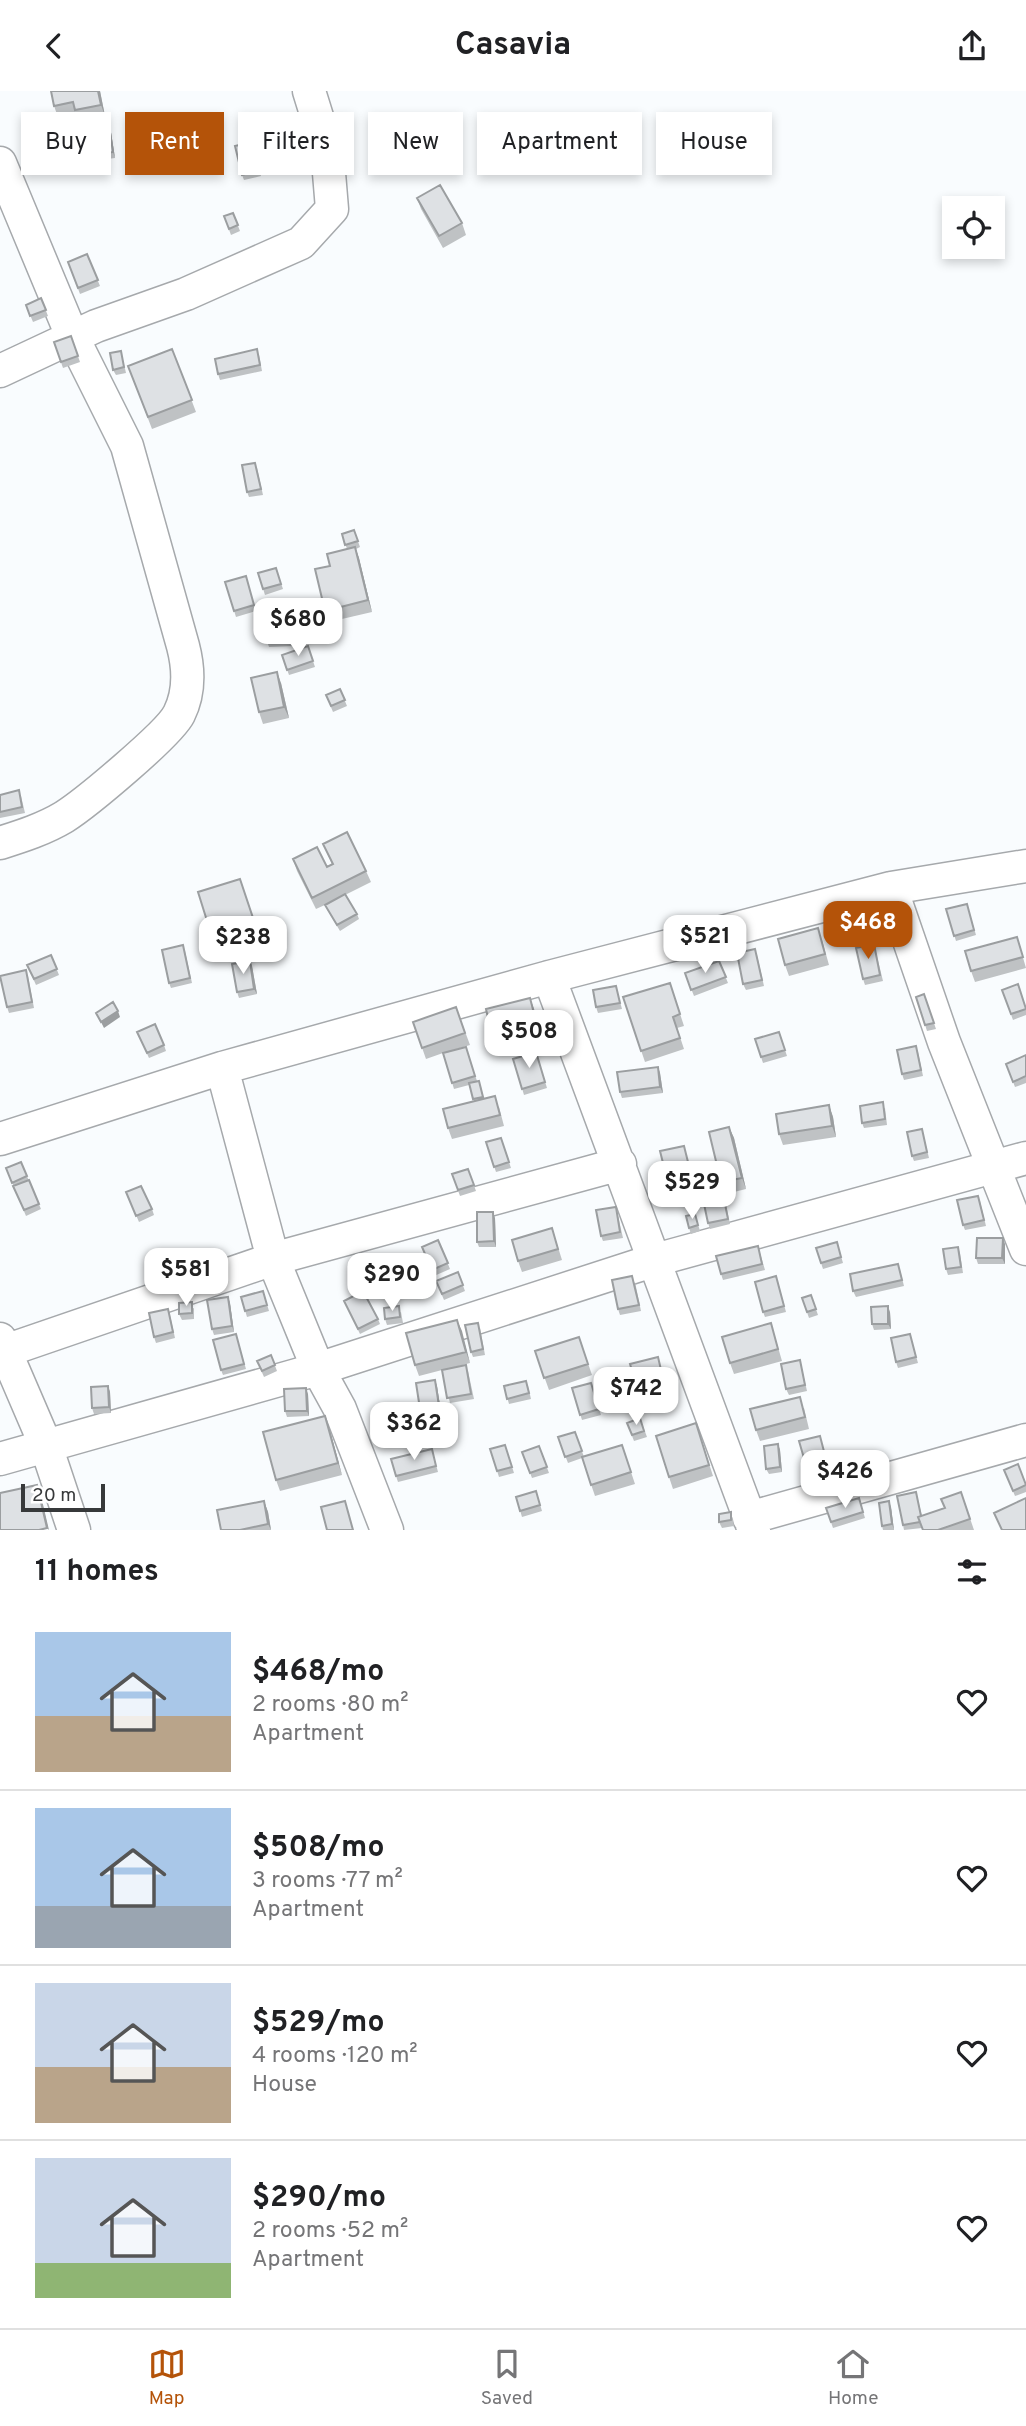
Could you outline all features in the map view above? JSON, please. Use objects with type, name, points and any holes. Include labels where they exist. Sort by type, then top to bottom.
[{"type":"street","points":[[0,371],[72,336],[186,293],[301,243],[332,209],[327,149],[309,91]]},
{"type":"street","points":[[0,163],[72,336],[127,446],[187,663],[188,680],[186,697],[170,728],[66,815],[41,829],[0,843]]},
{"type":"street","points":[[0,1139],[222,1068],[549,977],[891,888],[1026,866]]},
{"type":"street","points":[[891,888],[944,1042],[1026,1249]]},
{"type":"street","points":[[549,977],[752,1524],[1026,1440]]},
{"type":"street","points":[[222,1068],[274,1259],[318,1369],[340,1409],[387,1530]]},
{"type":"street","points":[[0,1459],[318,1369],[655,1260],[1026,1158]]},
{"type":"street","points":[[74,1530],[46,1446],[3,1345],[274,1259],[620,1164]]},
{"type":"building","points":[[51,91],[98,91],[101,105],[75,110],[73,102],[54,106]]},
{"type":"building","points":[[440,185],[462,223],[439,236],[417,198]]},
{"type":"building","points":[[233,213],[238,225],[229,229],[224,216]]},
{"type":"building","points":[[87,254],[98,280],[78,288],[68,262]]},
{"type":"building","points":[[41,298],[46,310],[30,316],[26,305]]},
{"type":"building","points":[[71,336],[78,356],[61,362],[54,342]]},
{"type":"building","points":[[172,349],[192,400],[148,417],[128,366]]},
{"type":"building","points":[[257,349],[260,365],[218,374],[215,359]]},
{"type":"building","points":[[121,351],[124,367],[113,370],[110,353]]},
{"type":"building","points":[[255,463],[261,489],[247,492],[242,465]]},
{"type":"building","points":[[354,530],[358,541],[345,545],[342,534]]},
{"type":"building","points":[[355,547],[368,600],[325,611],[315,569],[330,566],[327,554]]},
{"type":"building","points":[[276,568],[281,584],[263,589],[258,573]]},
{"type":"building","points":[[246,576],[254,605],[234,611],[225,582]]},
{"type":"building","points":[[292,621],[293,640],[267,641],[266,623]]},
{"type":"building","points":[[308,646],[313,661],[287,670],[282,655]]},
{"type":"building","points":[[277,672],[284,707],[259,712],[251,678]]},
{"type":"building","points":[[340,689],[345,700],[331,706],[326,695]]},
{"type":"building","points":[[19,790],[22,807],[0,812],[0,795]]},
{"type":"building","points":[[347,832],[366,871],[312,898],[293,859],[317,847],[327,867],[333,864],[323,844]]},
{"type":"building","points":[[240,879],[256,927],[213,940],[198,892]]},
{"type":"building","points":[[345,894],[357,914],[337,925],[325,905]]},
{"type":"building","points":[[967,904],[974,930],[954,936],[946,909]]},
{"type":"building","points":[[818,928],[825,954],[785,965],[778,939]]},
{"type":"building","points":[[1017,937],[1023,957],[971,971],[965,951]]},
{"type":"building","points":[[874,944],[880,975],[863,979],[856,948]]},
{"type":"building","points":[[183,945],[190,978],[169,983],[162,950]]},
{"type":"building","points":[[755,949],[762,980],[743,984],[737,953]]},
{"type":"building","points":[[51,955],[57,969],[34,979],[27,965]]},
{"type":"building","points":[[250,961],[254,989],[237,992],[232,964]]},
{"type":"building","points":[[719,961],[726,977],[691,990],[685,973]]},
{"type":"building","points":[[26,970],[32,1002],[7,1007],[0,976]]},
{"type":"building","points":[[670,983],[680,1014],[673,1017],[680,1038],[641,1051],[623,997]]},
{"type":"building","points":[[1018,984],[1026,1009],[1011,1014],[1002,990]]},
{"type":"building","points":[[616,986],[620,1003],[596,1007],[593,990]]},
{"type":"building","points":[[924,994],[934,1023],[925,1025],[916,997]]},
{"type":"building","points":[[530,998],[537,1025],[492,1036],[486,1009]]},
{"type":"building","points":[[113,1002],[118,1011],[101,1022],[96,1013]]},
{"type":"building","points":[[456,1007],[465,1033],[422,1048],[413,1022]]},
{"type":"building","points":[[155,1024],[164,1045],[147,1053],[137,1032]]},
{"type":"building","points":[[779,1032],[785,1050],[761,1057],[755,1039]]},
{"type":"building","points":[[916,1046],[921,1070],[902,1074],[897,1050]]},
{"type":"building","points":[[466,1047],[475,1076],[452,1083],[443,1053]]},
{"type":"building","points":[[536,1052],[545,1082],[522,1089],[513,1059]]},
{"type":"building","points":[[1026,1055],[1026,1076],[1013,1082],[1006,1064]]},
{"type":"building","points":[[658,1067],[660,1087],[620,1092],[617,1072]]},
{"type":"building","points":[[479,1081],[483,1097],[473,1099],[469,1083]]},
{"type":"building","points":[[495,1096],[500,1115],[448,1128],[443,1109]]},
{"type":"building","points":[[883,1102],[885,1119],[862,1123],[860,1106]]},
{"type":"building","points":[[829,1105],[832,1126],[779,1134],[776,1114]]},
{"type":"building","points":[[729,1127],[742,1178],[721,1182],[709,1132]]},
{"type":"building","points":[[922,1129],[927,1152],[912,1156],[907,1132]]},
{"type":"building","points":[[501,1138],[509,1162],[494,1167],[486,1142]]},
{"type":"building","points":[[684,1146],[689,1166],[665,1171],[660,1151]]},
{"type":"building","points":[[21,1162],[27,1176],[12,1183],[6,1168]]},
{"type":"building","points":[[468,1169],[474,1185],[458,1190],[452,1174]]},
{"type":"building","points":[[29,1180],[39,1204],[24,1210],[13,1186]]},
{"type":"building","points":[[141,1186],[152,1209],[136,1216],[126,1192]]},
{"type":"building","points":[[978,1196],[984,1220],[963,1225],[957,1200]]},
{"type":"building","points":[[724,1199],[728,1219],[708,1223],[704,1204]]},
{"type":"building","points":[[616,1207],[620,1232],[601,1236],[596,1210]]},
{"type":"building","points":[[477,1212],[493,1212],[494,1241],[477,1242]]},
{"type":"building","points":[[695,1214],[698,1225],[689,1228],[686,1216]]},
{"type":"building","points":[[552,1228],[558,1249],[518,1261],[512,1240]]},
{"type":"building","points":[[977,1238],[1003,1238],[1002,1258],[976,1258]]},
{"type":"building","points":[[438,1240],[448,1263],[432,1270],[422,1247]]},
{"type":"building","points":[[837,1242],[841,1257],[821,1263],[816,1248]]},
{"type":"building","points":[[758,1246],[762,1264],[721,1274],[716,1256]]},
{"type":"building","points":[[958,1247],[961,1267],[946,1269],[943,1249]]},
{"type":"building","points":[[411,1256],[420,1279],[405,1285],[396,1262]]},
{"type":"building","points":[[898,1264],[902,1280],[853,1291],[850,1274]]},
{"type":"building","points":[[458,1272],[463,1285],[442,1294],[436,1281]]},
{"type":"building","points":[[632,1276],[639,1305],[618,1309],[612,1280]]},
{"type":"building","points":[[776,1276],[784,1306],[763,1312],[755,1282]]},
{"type":"building","points":[[263,1291],[267,1305],[245,1311],[241,1297]]},
{"type":"building","points":[[363,1291],[378,1319],[358,1329],[344,1301]]},
{"type":"building","points":[[811,1295],[816,1309],[807,1312],[802,1298]]},
{"type":"building","points":[[228,1297],[232,1326],[212,1329],[207,1300]]},
{"type":"building","points":[[192,1302],[192,1313],[179,1314],[179,1303]]},
{"type":"building","points":[[399,1306],[400,1317],[385,1319],[384,1308]]},
{"type":"building","points":[[888,1306],[888,1324],[872,1324],[871,1307]]},
{"type":"building","points":[[168,1309],[173,1332],[154,1337],[149,1313]]},
{"type":"building","points":[[457,1320],[466,1352],[415,1365],[406,1333]]},
{"type":"building","points":[[478,1323],[483,1349],[471,1352],[465,1325]]},
{"type":"building","points":[[771,1323],[778,1349],[730,1363],[722,1337]]},
{"type":"building","points":[[236,1334],[244,1364],[221,1370],[213,1340]]},
{"type":"building","points":[[910,1334],[916,1357],[896,1362],[891,1338]]},
{"type":"building","points":[[579,1337],[588,1364],[544,1378],[535,1351]]},
{"type":"building","points":[[271,1355],[275,1365],[262,1371],[257,1361]]},
{"type":"building","points":[[658,1357],[662,1374],[635,1381],[630,1364]]},
{"type":"building","points":[[800,1360],[805,1385],[786,1389],[781,1364]]},
{"type":"building","points":[[466,1365],[471,1394],[447,1398],[442,1370]]},
{"type":"building","points":[[435,1380],[439,1406],[420,1409],[416,1383]]},
{"type":"building","points":[[526,1381],[529,1393],[507,1399],[504,1386]]},
{"type":"building","points":[[591,1383],[599,1409],[580,1415],[572,1388]]},
{"type":"building","points":[[108,1386],[109,1407],[92,1408],[91,1387]]},
{"type":"building","points":[[306,1388],[307,1411],[285,1411],[284,1389]]},
{"type":"building","points":[[800,1397],[805,1417],[756,1430],[750,1409]]},
{"type":"building","points":[[325,1416],[338,1463],[276,1480],[263,1432]]},
{"type":"building","points":[[640,1418],[644,1431],[632,1435],[627,1423]]},
{"type":"building","points":[[696,1423],[709,1465],[669,1477],[656,1436]]},
{"type":"building","points":[[575,1432],[582,1451],[565,1457],[558,1437]]},
{"type":"building","points":[[820,1436],[828,1467],[808,1472],[799,1441]]},
{"type":"building","points":[[778,1444],[780,1467],[766,1469],[764,1446]]},
{"type":"building","points":[[505,1445],[512,1467],[497,1471],[490,1449]]},
{"type":"building","points":[[622,1445],[631,1472],[591,1485],[582,1457]]},
{"type":"building","points":[[539,1446],[547,1467],[530,1473],[522,1452]]},
{"type":"building","points":[[432,1449],[436,1466],[396,1476],[391,1459]]},
{"type":"building","points":[[1018,1464],[1026,1485],[1013,1491],[1004,1470]]},
{"type":"building","points":[[37,1485],[47,1528],[0,1530],[0,1493]]},
{"type":"building","points":[[536,1491],[540,1505],[520,1511],[516,1497]]},
{"type":"building","points":[[916,1492],[920,1522],[903,1525],[897,1496]]},
{"type":"building","points":[[961,1492],[970,1519],[938,1530],[923,1530],[918,1517],[945,1508],[941,1499]]},
{"type":"building","points":[[859,1498],[863,1512],[831,1522],[826,1508]]},
{"type":"building","points":[[1026,1498],[1026,1530],[1002,1530],[994,1513]]},
{"type":"building","points":[[264,1501],[268,1524],[240,1530],[221,1530],[217,1510]]},
{"type":"building","points":[[345,1501],[353,1530],[327,1530],[321,1507]]},
{"type":"building","points":[[889,1501],[892,1524],[882,1526],[879,1503]]},
{"type":"building","points":[[731,1512],[731,1520],[719,1522],[719,1514]]}]
